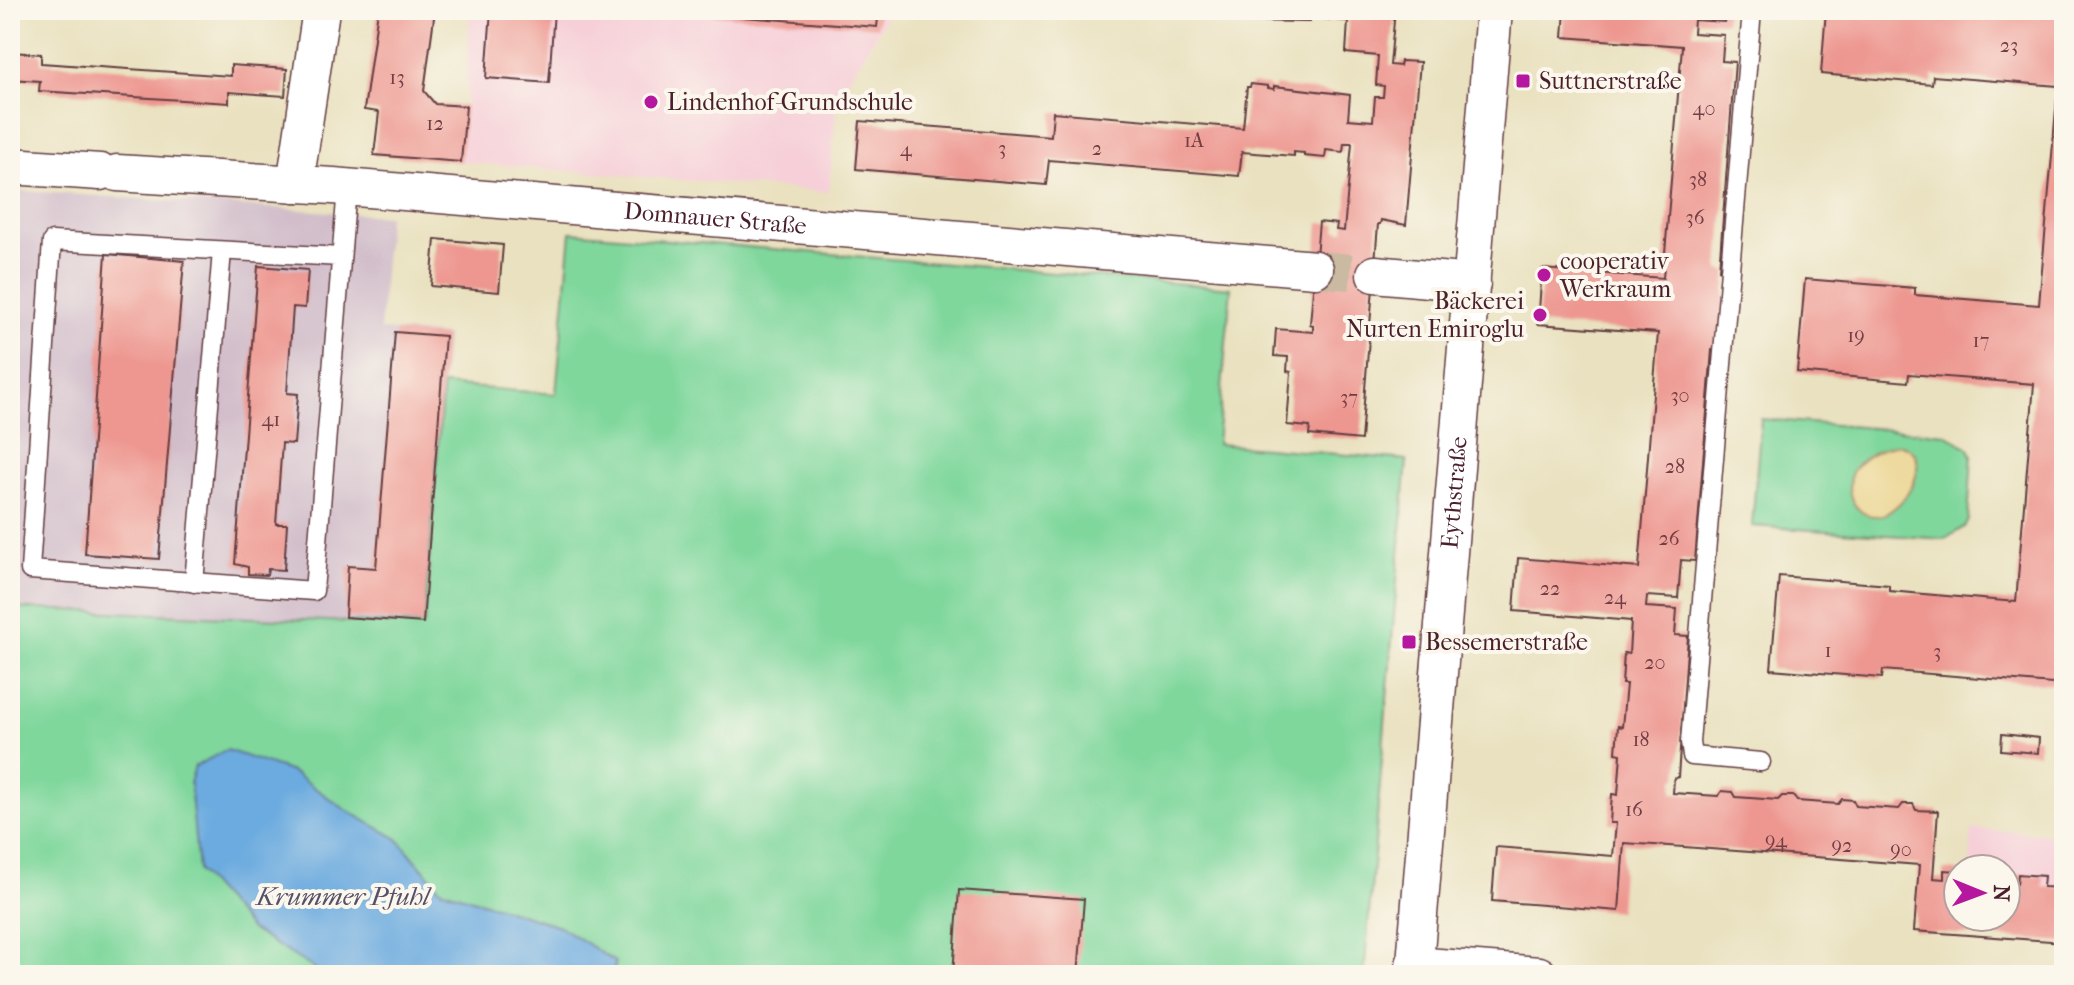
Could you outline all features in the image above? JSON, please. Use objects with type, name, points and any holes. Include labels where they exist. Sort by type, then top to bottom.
[{"type":"street","points":[[295,184],[321,10]]},
{"type":"street","name":"Eythstraße","points":[[1414,970],[1494,10]]},
{"type":"street","name":"Domnauer Straße","points":[[10,166],[347,188],[1315,269]]},
{"type":"street","points":[[1375,274],[1472,283]]},
{"type":"street","points":[[1414,970],[1539,975]]},
{"type":"lane","points":[[1752,10],[1690,742],[1692,756],[1761,762]]},
{"type":"lane","points":[[341,257],[52,241],[30,570],[314,591],[347,188]]},
{"type":"lane","points":[[194,583],[222,251]]},
{"type":"shaded area","name":"Lindenhof-Grundschule","points":[[469,10],[891,10],[837,99],[829,192],[461,162]]},
{"type":"shaded area","points":[[10,190],[388,216],[380,330],[446,335],[425,625],[10,608]]},
{"type":"shaded area","points":[[1972,829],[2064,835],[2064,888],[2022,884],[2022,853],[1971,853]]},
{"type":"green space","points":[[571,232],[1231,288],[1217,444],[1407,460],[1364,975],[614,975],[615,962],[559,926],[440,889],[398,839],[346,810],[250,929],[325,975],[10,975],[10,608],[424,625],[443,385],[556,394]]},
{"type":"green space","points":[[1761,419],[1946,434],[1969,449],[1972,455],[1968,520],[1964,527],[1945,539],[1752,526]]},
{"type":"sand","points":[[1896,444],[1910,449],[1916,458],[1914,483],[1897,506],[1886,513],[1867,515],[1852,499],[1851,476],[1867,456]]},
{"type":"water","name":"Krummer Pfuhl","points":[[227,750],[292,772],[346,810],[398,839],[440,889],[559,926],[615,962],[614,975],[325,975],[250,929],[198,871],[190,783],[195,766]]},
{"type":"building","points":[[378,10],[435,10],[424,91],[435,104],[466,106],[461,162],[374,155],[379,112],[364,110]]},
{"type":"building","points":[[491,10],[554,10],[549,83],[486,78]]},
{"type":"building","points":[[704,10],[879,10],[877,27],[703,14]]},
{"type":"building","points":[[1194,10],[1395,10],[1390,65],[1400,66],[1401,61],[1420,62],[1406,225],[1381,220],[1378,224],[1361,440],[1309,435],[1310,427],[1287,425],[1291,372],[1287,371],[1288,357],[1274,356],[1276,329],[1313,332],[1313,325],[1310,324],[1319,222],[1337,224],[1336,230],[1344,231],[1352,143],[1344,143],[1343,152],[1326,150],[1325,158],[1294,152],[1294,156],[1242,152],[1239,176],[1049,160],[1046,185],[856,169],[860,121],[1051,136],[1053,112],[1243,128],[1247,87],[1251,84],[1274,89],[1274,86],[1350,95],[1348,119],[1373,121],[1375,97],[1383,97],[1384,86],[1376,85],[1378,56],[1346,53],[1348,21],[1310,18],[1309,22],[1249,21]]},
{"type":"building","points":[[1565,10],[1726,10],[1725,22],[1694,20],[1693,33],[1724,35],[1722,61],[1735,62],[1719,270],[1727,271],[1720,351],[1712,350],[1695,561],[1681,560],[1678,598],[1647,596],[1646,607],[1677,609],[1675,635],[1688,636],[1678,777],[1674,779],[1673,793],[1718,796],[1722,791],[1733,792],[1736,797],[1778,800],[1782,796],[1793,796],[1797,801],[1838,804],[1842,799],[1853,800],[1856,806],[1899,809],[1903,804],[1913,804],[1916,810],[1938,811],[1933,878],[1942,879],[1942,933],[2022,933],[2022,874],[2044,876],[2043,887],[2064,888],[2064,942],[1914,931],[1919,865],[1684,847],[1624,843],[1619,911],[1492,901],[1496,847],[1613,856],[1616,823],[1610,823],[1612,794],[1618,795],[1621,754],[1616,753],[1618,726],[1622,727],[1626,684],[1622,684],[1624,653],[1629,654],[1631,621],[1514,611],[1518,558],[1639,568],[1658,333],[1538,324],[1542,269],[1663,278],[1682,46],[1563,37]]},
{"type":"building","points":[[1826,10],[2064,10],[2064,685],[1883,670],[1882,678],[1771,669],[1779,576],[1889,585],[1889,591],[2016,602],[2034,384],[1909,374],[1908,382],[1797,372],[1805,279],[1915,288],[1915,295],[2039,305],[2058,86],[1933,76],[1932,84],[1821,74]]},
{"type":"building","points":[[10,52],[41,54],[41,63],[231,76],[231,65],[287,69],[285,96],[229,92],[229,103],[39,91],[40,81],[10,79]]},
{"type":"building","points":[[435,239],[503,245],[499,292],[431,286]]},
{"type":"building","points":[[106,254],[184,261],[159,559],[85,554]]},
{"type":"building","points":[[258,266],[308,270],[305,308],[293,307],[287,393],[298,394],[294,444],[282,443],[276,524],[287,524],[284,570],[268,569],[267,575],[248,574],[248,567],[235,564]]},
{"type":"building","points":[[395,332],[445,336],[423,623],[345,617],[348,566],[376,568]]},
{"type":"building","points":[[2002,734],[2039,738],[2038,753],[2001,750]]},
{"type":"building","points":[[959,890],[1084,899],[1078,975],[953,974]]},
{"type":"tunnel","points":[[1315,269],[1375,274]]},
{"type":"place","name":"Suttnerstraße","points":[[1523,81]]},
{"type":"place","name":"Lindenhof-Grundschule","points":[[651,102]]},
{"type":"place","name":"cooperativ Werkraum","points":[[1544,275]]},
{"type":"place","name":"Bäckerei Nurten Emiroglu","points":[[1540,315]]},
{"type":"place","name":"Bessemerstraße","points":[[1409,642]]}]
